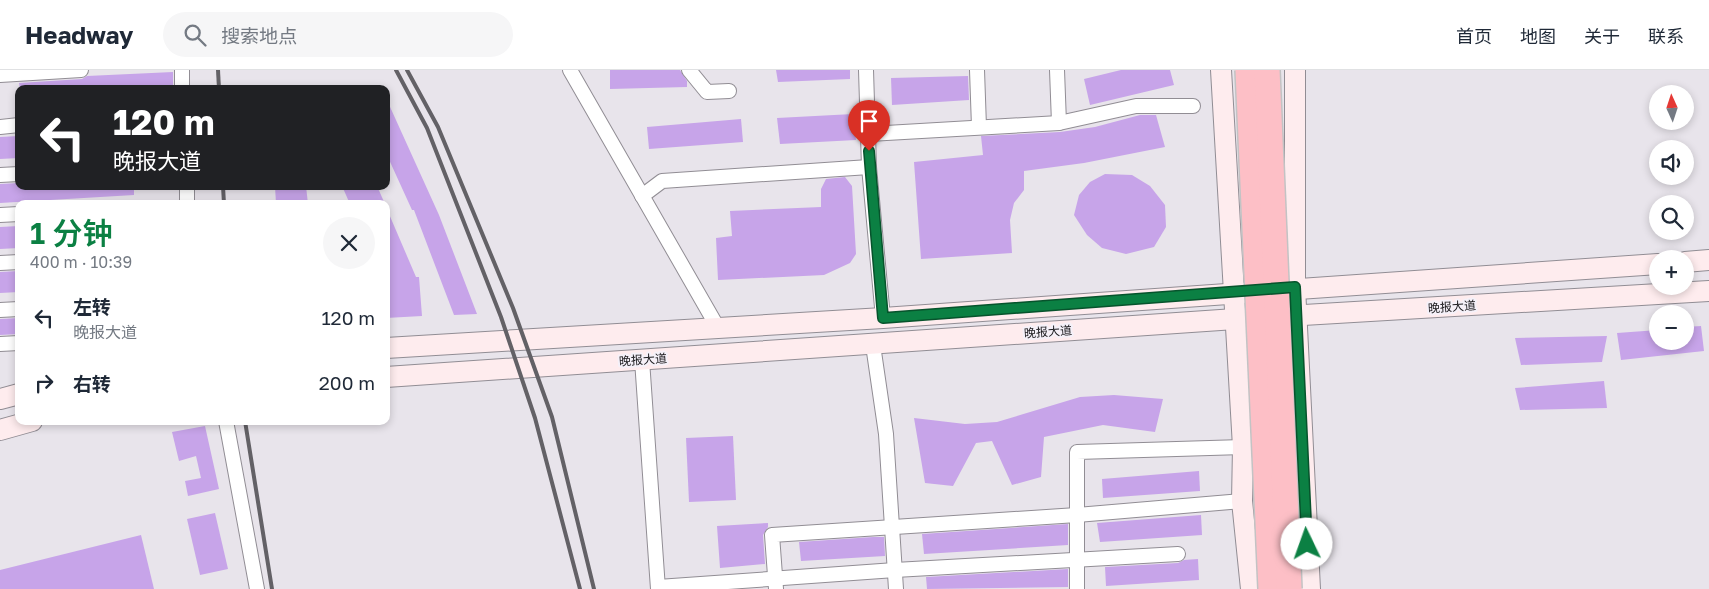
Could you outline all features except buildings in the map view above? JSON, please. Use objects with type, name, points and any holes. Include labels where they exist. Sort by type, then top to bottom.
[{"type":"highway","points":[[1248,70],[1271,589]]},
{"type":"highway","points":[[1267,70],[1289,589]]},
{"type":"main road","points":[[1221,70],[1243,448],[1242,501],[1251,589]]},
{"type":"main road","points":[[1295,70],[1295,287],[1310,589]]},
{"type":"main road","points":[[1694,261],[1709,260]]},
{"type":"main road","points":[[390,348],[883,318],[1295,287],[1649,265]]},
{"type":"main road","name":"晚报大道","points":[[390,377],[1235,319],[1296,317],[1709,291]]},
{"type":"main road","points":[[0,399],[15,395]]},
{"type":"main road","points":[[0,430],[18,425]]},
{"type":"street","points":[[0,75],[81,70]]},
{"type":"street","points":[[182,70],[182,85]]},
{"type":"street","points":[[570,70],[718,328]]},
{"type":"street","points":[[688,70],[707,92],[729,92]]},
{"type":"street","points":[[866,70],[869,167],[883,318]]},
{"type":"street","points":[[977,70],[979,127]]},
{"type":"street","points":[[1057,70],[1059,123]]},
{"type":"street","points":[[869,134],[1059,123],[1136,106],[1193,106]]},
{"type":"street","points":[[0,127],[15,125]]},
{"type":"street","points":[[642,196],[662,181],[869,167]]},
{"type":"street","points":[[0,176],[15,174]]},
{"type":"street","points":[[0,215],[15,214]]},
{"type":"street","points":[[0,263],[15,262]]},
{"type":"street","points":[[0,310],[15,309]]},
{"type":"street","points":[[0,344],[15,343]]},
{"type":"street","points":[[873,345],[886,434],[896,589]]},
{"type":"street","points":[[642,360],[658,588],[776,584],[895,570],[1178,554]]},
{"type":"street","points":[[227,425],[257,589]]},
{"type":"street","points":[[1077,589],[1077,452],[1243,448]]},
{"type":"street","points":[[776,584],[772,535],[1077,515],[1242,501]]},
{"type":"railway","points":[[218,70],[219,85]]},
{"type":"railway","points":[[396,70],[427,128],[501,317],[535,418],[580,589]]},
{"type":"railway","points":[[407,70],[438,127],[513,308],[552,417],[594,589]]},
{"type":"railway","points":[[223,190],[224,200]]},
{"type":"railway","points":[[246,425],[272,589]]},
{"type":"route","points":[[869,151],[883,318],[1295,287],[1307,544]]}]
